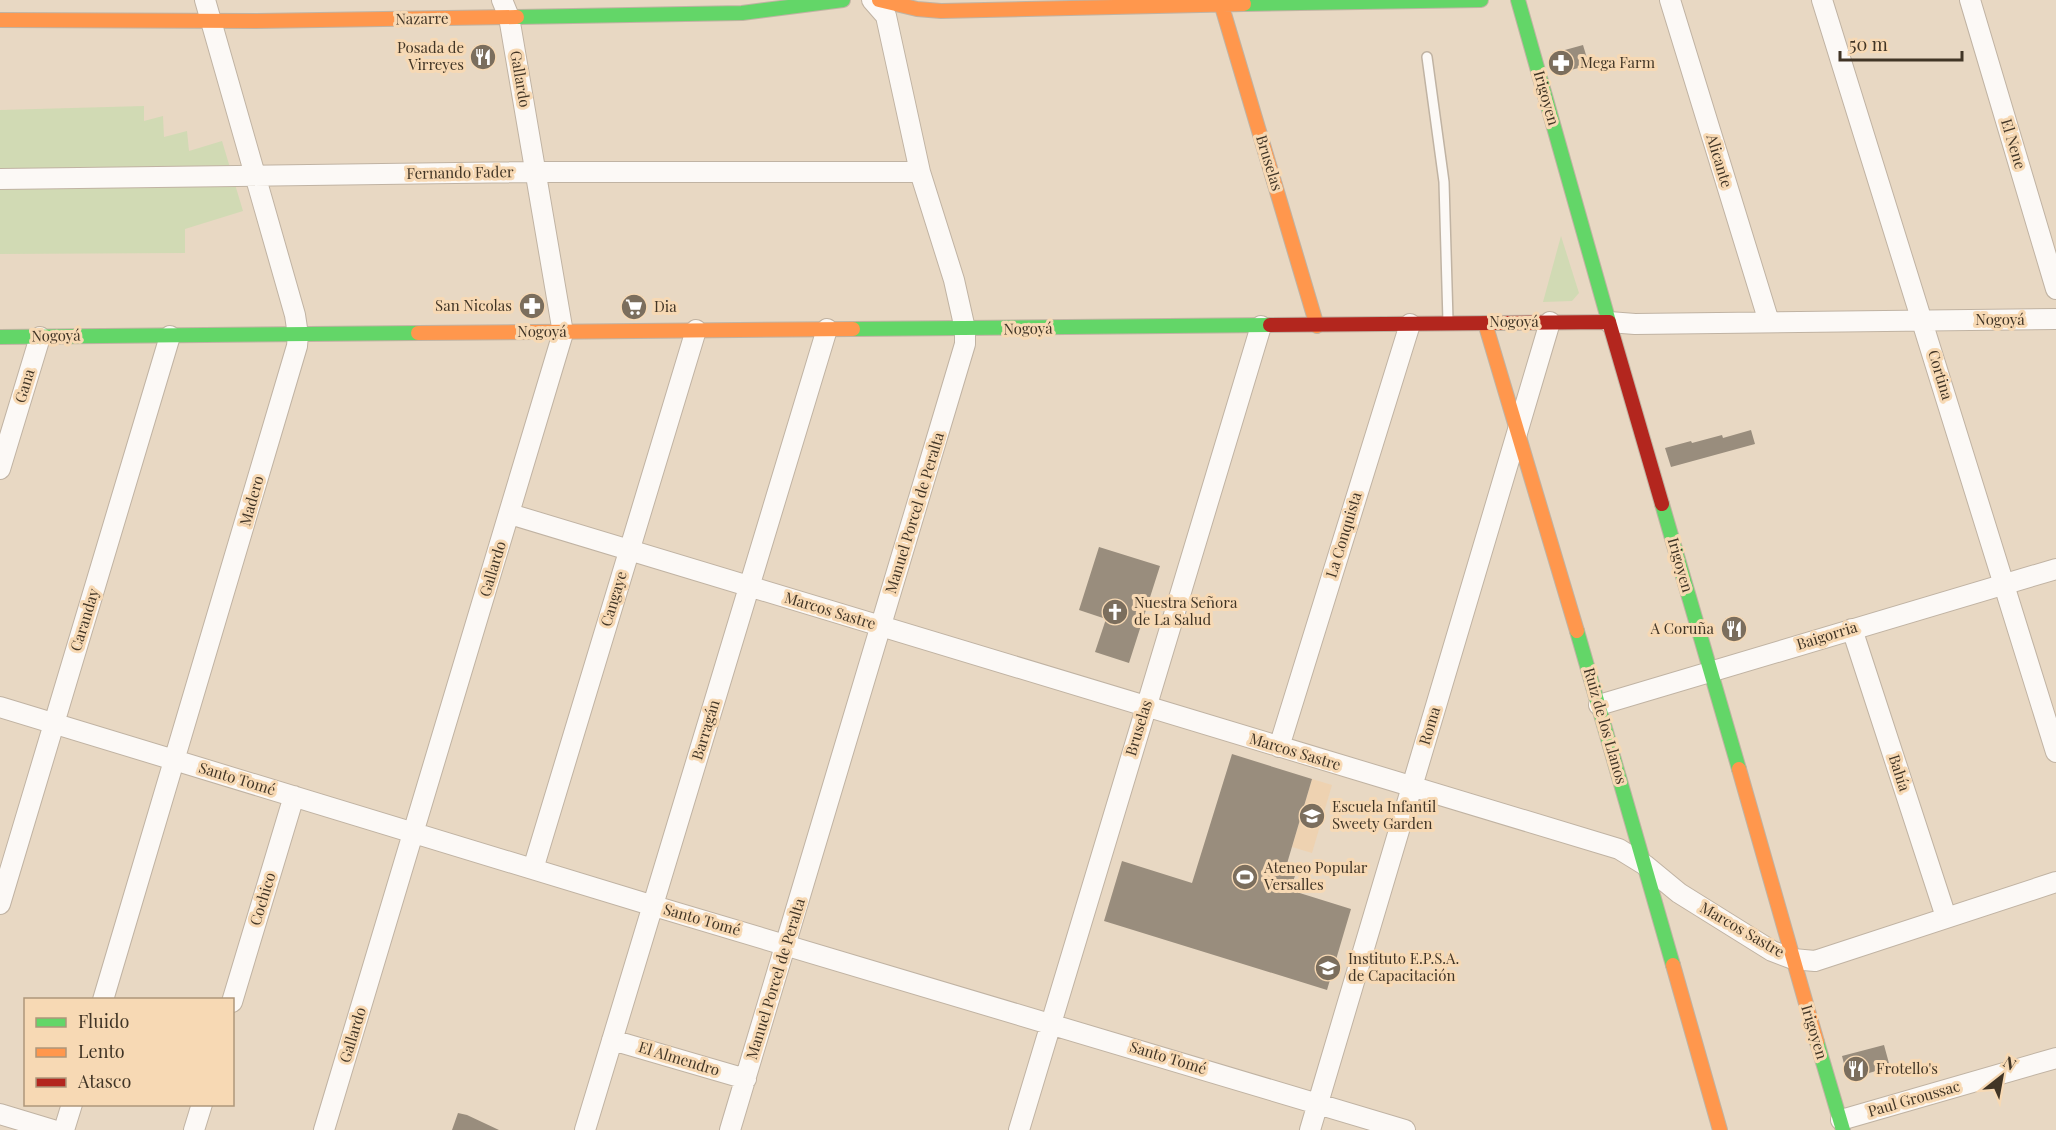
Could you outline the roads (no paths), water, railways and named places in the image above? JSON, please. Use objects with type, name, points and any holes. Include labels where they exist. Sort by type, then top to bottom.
[{"type":"street","name":"Madero","points":[[103,998],[294,358],[298,335],[295,315],[205,0]]},
{"type":"street","name":"Nazarre","points":[[0,20],[211,22],[505,8],[742,13],[843,0]]},
{"type":"street","name":"Manuel Porcel de Peralta","points":[[730,1130],[965,344],[965,329],[954,280],[920,172],[886,16],[872,0]]},
{"type":"street","points":[[879,0],[917,9],[941,11],[1221,2],[1481,0]]},
{"type":"street","name":"Irigoyen","points":[[1518,0],[1842,1125]]},
{"type":"street","name":"Alicante","points":[[1670,0],[1769,322]]},
{"type":"street","name":"Cortina","points":[[1822,0],[2056,752]]},
{"type":"street","name":"El Nene","points":[[1970,0],[2056,289]]},
{"type":"street","name":"Bruselas","points":[[1221,2],[1317,326]]},
{"type":"street","name":"Gallardo","points":[[324,1130],[415,833],[563,333],[505,8]]},
{"type":"street","name":"Fernando Fader","points":[[0,179],[536,172],[920,172]]},
{"type":"street","name":"Nogoyá","points":[[0,337],[1317,326],[1485,322],[1635,324],[2056,319]]},
{"type":"street","name":"Ruiz de los Llanos","points":[[1485,322],[1599,705],[1720,1130]]},
{"type":"street","name":"Roma","points":[[1310,1130],[1550,322]]},
{"type":"street","name":"La Conquista","points":[[1279,747],[1410,324]]},
{"type":"street","name":"Bruselas","points":[[1019,1130],[1261,326]]},
{"type":"street","name":"Barragán","points":[[585,1130],[827,329]]},
{"type":"street","name":"Cangaye","points":[[533,869],[696,330]]},
{"type":"street","name":"Caranday","points":[[0,904],[170,336]]},
{"type":"street","name":"Gana","points":[[0,469],[40,337]]},
{"type":"street","name":"Marcos Sastre","points":[[510,514],[1619,849],[1645,865],[1679,893],[1772,951],[1793,959],[1815,961],[1946,916],[2056,882]]},
{"type":"street","name":"Baigorria","points":[[1599,705],[1710,670],[2056,569]]},
{"type":"street","name":"Bahía","points":[[1852,629],[1946,916]]},
{"type":"street","name":"Santo Tomé","points":[[0,707],[654,906],[1405,1130]]},
{"type":"street","name":"Cochico","points":[[233,998],[294,796]]},
{"type":"street","name":"El Almendro","points":[[612,1040],[746,1079]]},
{"type":"street","name":"Paul Groussac","points":[[1842,1125],[2056,1058]]},
{"type":"street","points":[[64,1130],[71,1106]]},
{"type":"street","points":[[194,1130],[201,1106]]},
{"type":"street","points":[[0,1114],[53,1130]]},
{"type":"lane","points":[[1427,57],[1444,182],[1448,323]]},
{"type":"place","name":"Posada de Virreyes","points":[[483,57]]},
{"type":"place","name":"Mega Farm","points":[[1561,63]]},
{"type":"place","name":"San Nicolas","points":[[532,306]]},
{"type":"place","name":"Dia","points":[[634,307]]},
{"type":"place","name":"Nuestra Señora de La Salud","points":[[1115,612]]},
{"type":"place","name":"A Coruña","points":[[1734,629]]},
{"type":"place","name":"Escuela Infantil Sweety Garden","points":[[1312,816]]},
{"type":"place","name":"Ateneo Popular Versalles","points":[[1245,877]]},
{"type":"place","name":"Instituto E.P.S.A. de Capacitación","points":[[1328,968]]},
{"type":"place","name":"Frotello's","points":[[1856,1069]]}]
